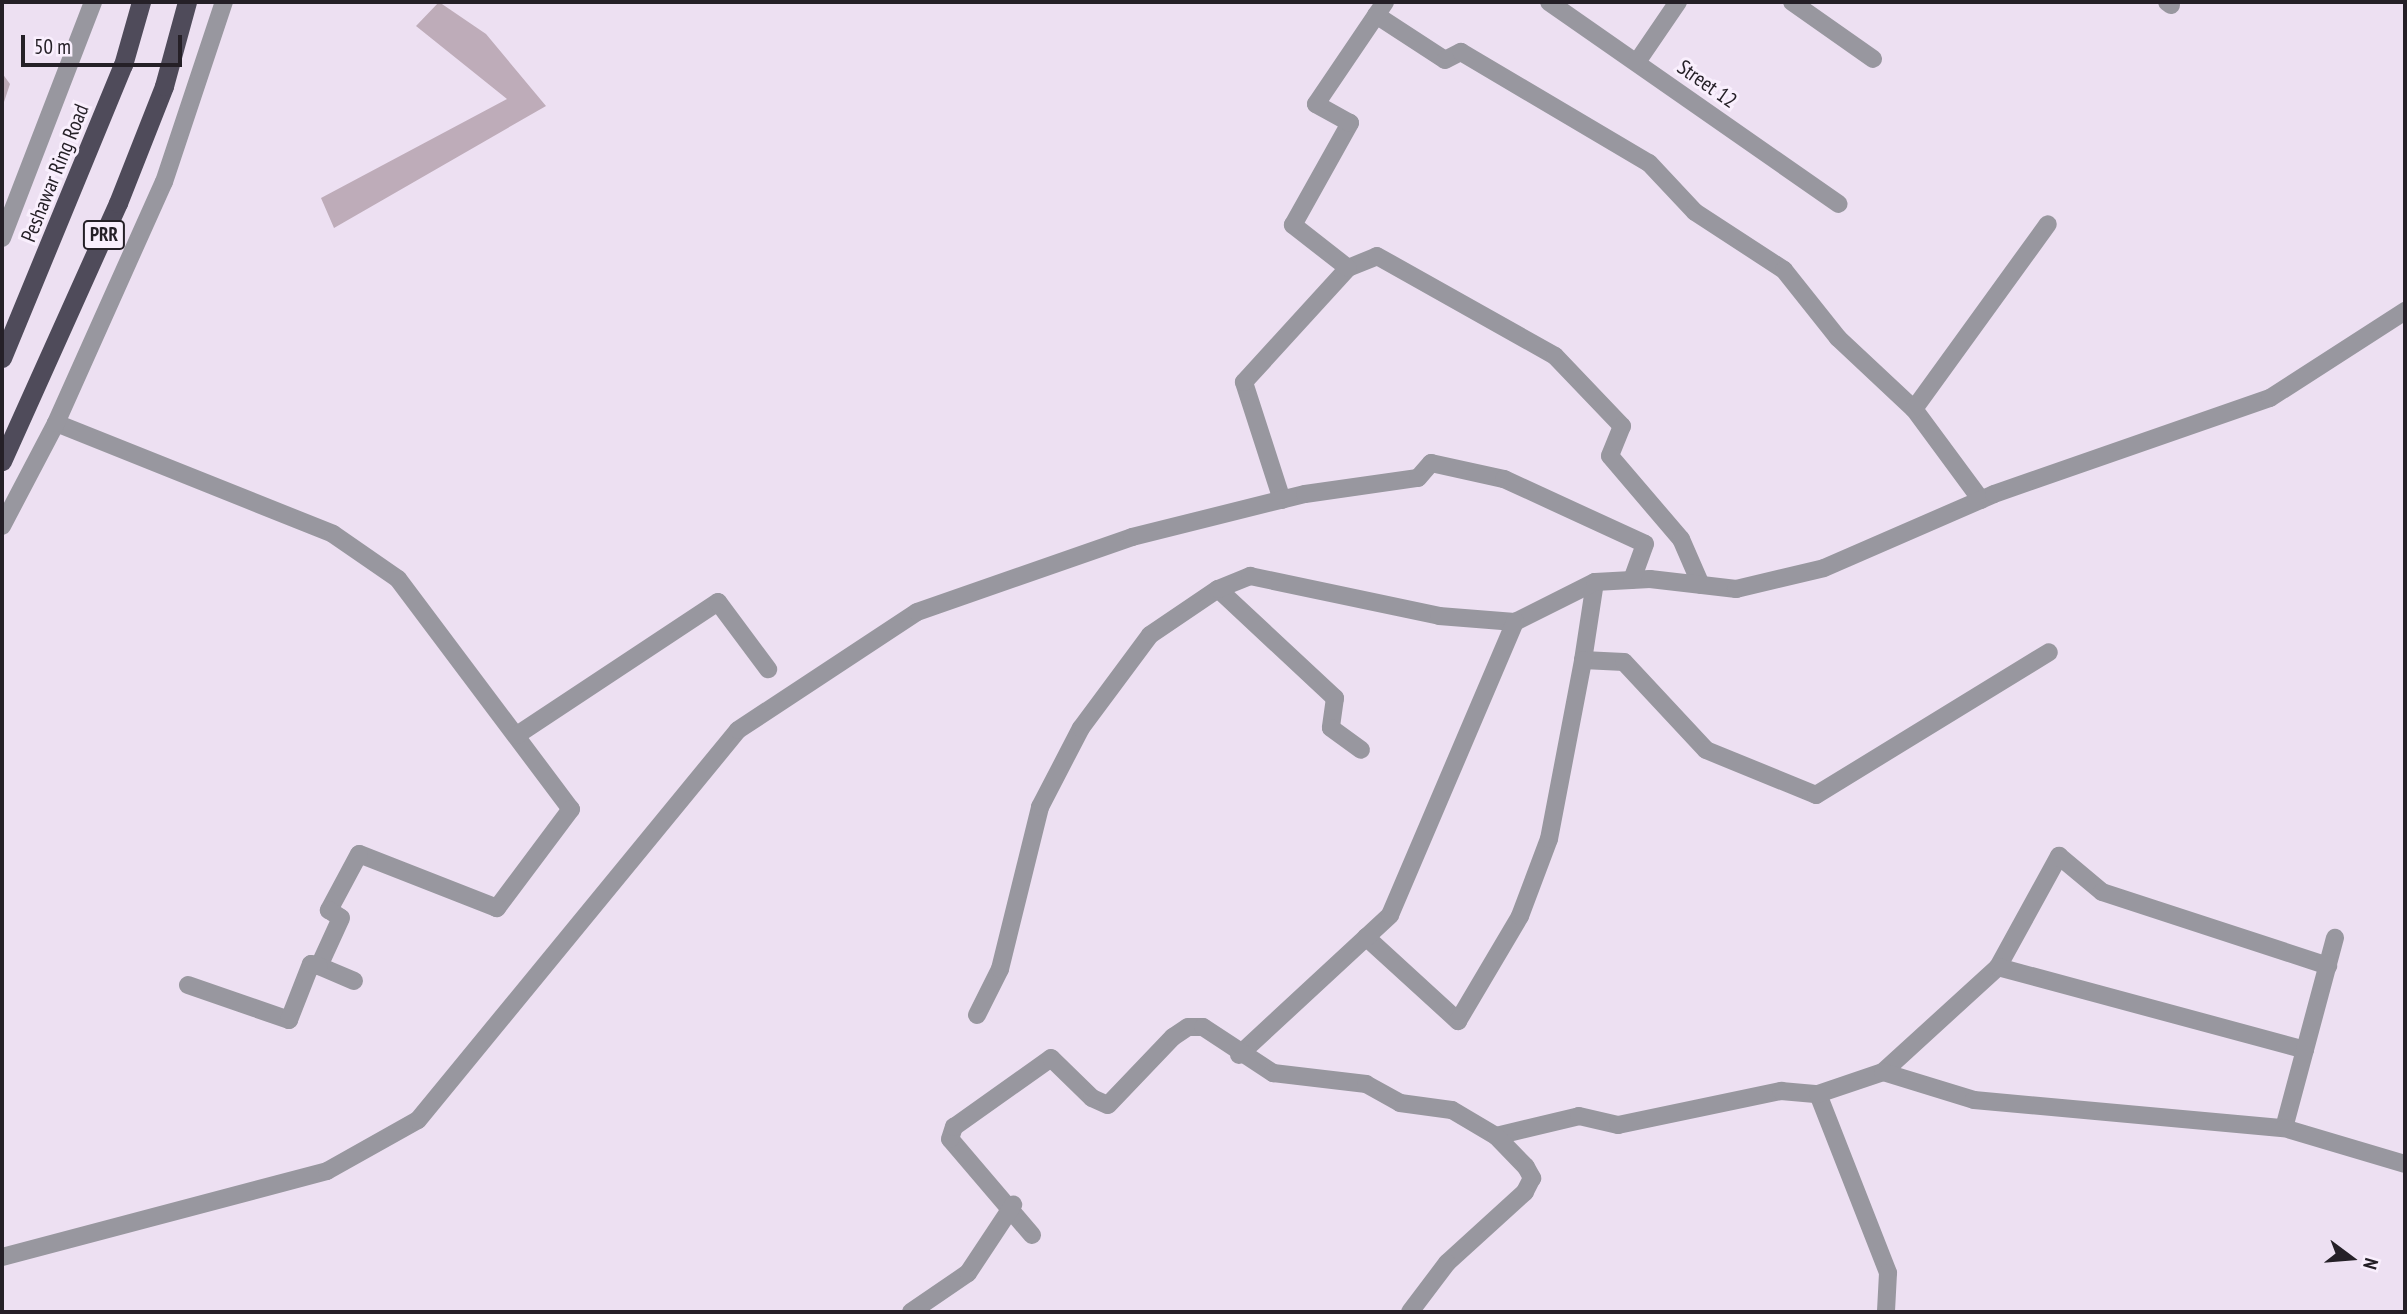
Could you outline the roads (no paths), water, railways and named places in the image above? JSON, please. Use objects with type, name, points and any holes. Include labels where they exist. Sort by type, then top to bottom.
[{"type":"highway","name":"Peshawar Ring Road","points":[[2,358],[118,78],[141,2]]},
{"type":"highway","name":"PRR","points":[[2,461],[118,203],[164,86],[187,2]]},
{"type":"street","points":[[2,238],[93,2]]},
{"type":"street","points":[[2,526],[56,423],[164,182],[224,2]]},
{"type":"street","name":"Street 12","points":[[1549,2],[1839,204]]},
{"type":"street","points":[[1637,62],[1678,2]]},
{"type":"street","points":[[1792,2],[1873,59]]},
{"type":"street","points":[[1348,268],[1293,225],[1350,123],[1316,104],[1380,8],[1445,60],[1461,52],[1648,163],[1695,212],[1784,270],[1838,338],[1914,409],[1981,500]]},
{"type":"street","points":[[1914,409],[2048,224]]},
{"type":"street","points":[[1282,500],[1244,382],[1348,268],[1377,256],[1555,356],[1622,426],[1610,456],[1681,539],[1701,585]]},
{"type":"street","points":[[977,1015],[1000,969],[1040,807],[1081,728],[1150,635],[1218,589],[1250,576],[1439,616],[1515,622],[1595,582],[1632,580],[1736,589],[1825,569],[1981,500],[2270,398],[2405,311]]},
{"type":"street","points":[[56,423],[333,534],[398,579],[571,809],[497,908],[359,853],[329,910],[341,918],[319,966]]},
{"type":"street","points":[[2,1256],[327,1171],[418,1120],[738,730],[917,612],[1035,567],[1282,500],[1418,478],[1431,463],[1504,479],[1645,544],[1632,580]]},
{"type":"street","points":[[1366,937],[1458,1021],[1520,916],[1549,839],[1595,582]]},
{"type":"street","points":[[1218,589],[1335,698],[1331,728],[1361,750]]},
{"type":"street","points":[[517,735],[718,602],[768,669]]},
{"type":"street","points":[[1239,1055],[1390,915],[1515,622]]},
{"type":"street","points":[[1583,660],[1624,662],[1706,750],[1816,794],[2049,652]]},
{"type":"street","points":[[1496,1136],[1580,1116],[1618,1125],[1781,1091],[1818,1094],[1883,1072],[1998,967],[2059,856],[2102,892],[2328,966]]},
{"type":"street","points":[[2284,1128],[2335,938]]},
{"type":"street","points":[[188,985],[289,1020],[312,964],[354,981]]},
{"type":"street","points":[[1998,967],[2305,1050]]},
{"type":"street","points":[[1032,1235],[1013,1205],[950,1139],[954,1127],[1047,1059],[1057,1059],[1104,1105],[1188,1027],[1203,1027],[1239,1055],[1273,1073],[1354,1081],[1400,1103],[1452,1110],[1496,1136],[1527,1167],[1532,1178],[1525,1192],[1447,1263],[1409,1312]]},
{"type":"street","points":[[1883,1072],[1974,1100],[2284,1128],[2405,1164]]},
{"type":"street","points":[[1818,1094],[1888,1273],[1886,1312]]},
{"type":"street","points":[[911,1312],[968,1273],[1013,1205]]}]
